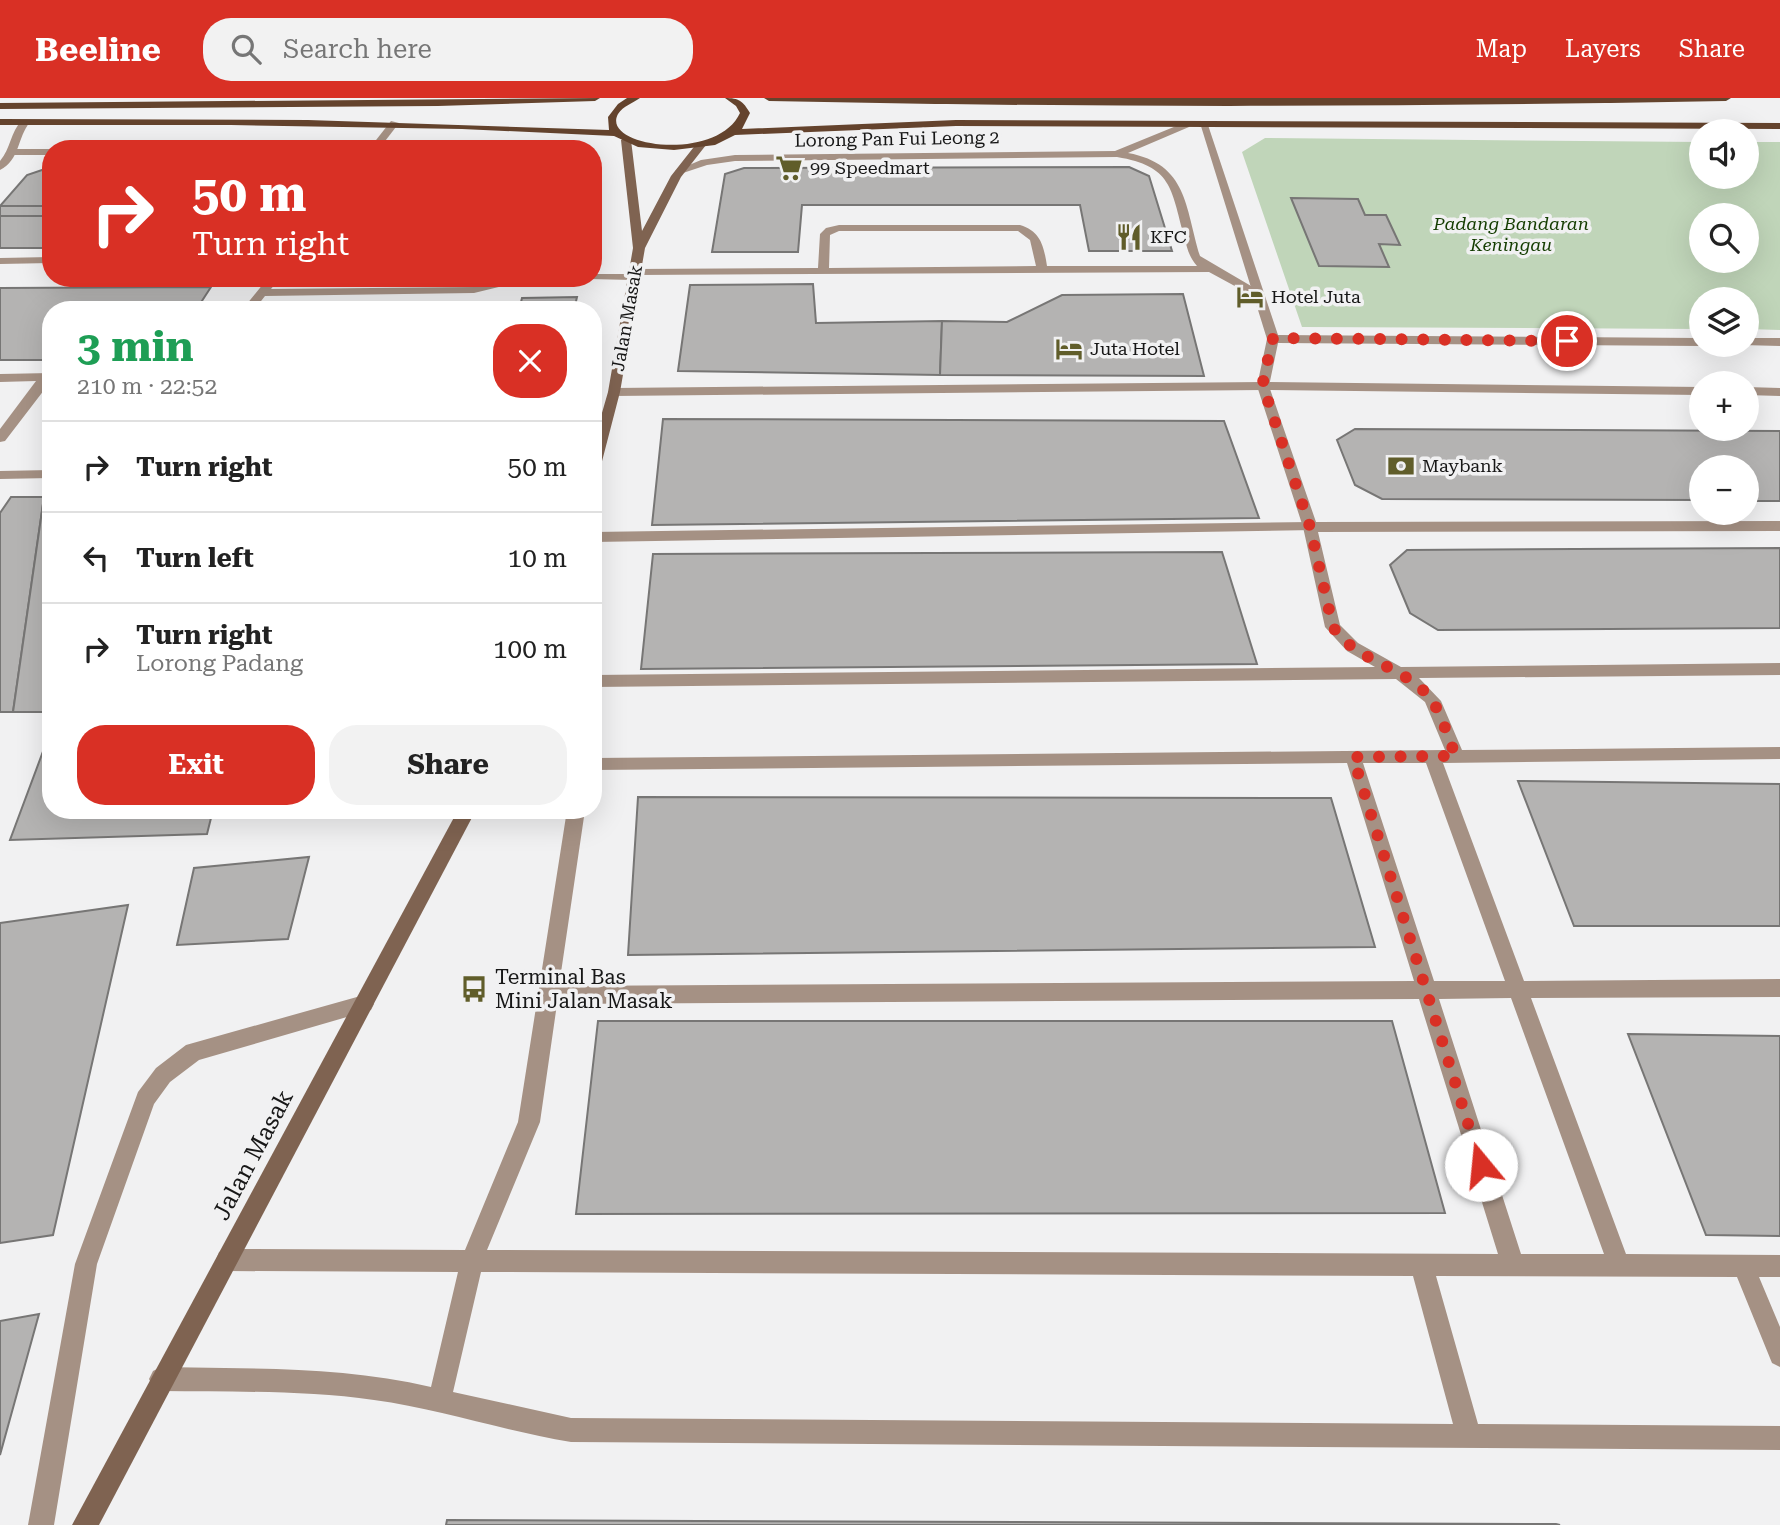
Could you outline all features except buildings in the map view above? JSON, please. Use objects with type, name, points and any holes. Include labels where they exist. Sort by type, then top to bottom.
[{"type":"main road","points":[[133,98],[144,103]]},
{"type":"main road","points":[[0,106],[595,98]]},
{"type":"main road","points":[[621,136],[610,125],[611,117],[617,108],[635,98]]},
{"type":"main road","points":[[730,98],[740,104],[745,113],[743,123],[734,132]]},
{"type":"main road","points":[[769,98],[1661,101],[1726,98]]},
{"type":"main road","points":[[0,122],[218,120],[394,124],[621,136],[657,147],[701,145],[734,132],[956,123],[1780,126]]},
{"type":"street","points":[[0,167],[15,148],[17,131],[25,122]]},
{"type":"street","points":[[381,140],[394,124]]},
{"type":"street","name":"Lorong Pan Fui Leong 2","points":[[1117,154],[1186,125]]},
{"type":"street","points":[[1203,125],[1273,338],[1272,351],[1263,372],[1263,386],[1310,527],[1333,627],[1341,639],[1418,687],[1432,701],[1456,756]]},
{"type":"street","name":"Jalan Masak","points":[[621,136],[639,248]]},
{"type":"street","points":[[0,144],[42,151]]},
{"type":"street","name":"Jalan Masak","points":[[602,436],[614,392],[639,248],[680,171],[701,145]]},
{"type":"street","name":"Lorong Pan Fui Leong 2","points":[[680,171],[705,162],[735,158],[1117,154],[1154,163],[1170,176],[1195,257],[1208,269]]},
{"type":"street","points":[[823,271],[825,234],[839,228],[1020,228],[1031,231],[1036,238],[1042,270]]},
{"type":"street","points":[[0,261],[42,260]]},
{"type":"street","points":[[602,277],[823,271],[1208,269],[1259,295]]},
{"type":"street","points":[[255,301],[267,287]]},
{"type":"street","points":[[262,293],[474,290],[482,287]]},
{"type":"street","points":[[1273,338],[1689,342]]},
{"type":"street","points":[[1759,342],[1780,342]]},
{"type":"street","points":[[0,377],[42,377]]},
{"type":"street","points":[[0,438],[6,421],[42,383]]},
{"type":"street","points":[[614,392],[1263,386],[1689,391]]},
{"type":"street","points":[[1759,391],[1780,392]]},
{"type":"street","points":[[0,475],[42,474]]},
{"type":"street","points":[[602,537],[1310,527],[1780,526]]},
{"type":"street","points":[[602,681],[1780,668]]},
{"type":"street","points":[[602,764],[1780,753]]},
{"type":"street","points":[[1432,756],[1619,1265]]},
{"type":"street","points":[[1353,757],[1513,1264]]},
{"type":"street","name":"Jalan Masak","points":[[85,1525],[462,819]]},
{"type":"street","points":[[439,1402],[472,1260],[529,1122],[575,819]]},
{"type":"street","points":[[549,995],[1780,988]]},
{"type":"street","points":[[41,1525],[86,1264],[145,1099],[163,1075],[193,1052],[364,1004]]},
{"type":"street","points":[[227,1260],[1780,1266]]},
{"type":"street","points":[[1421,1264],[1469,1436]]},
{"type":"street","points":[[1743,1265],[1780,1355]]},
{"type":"street","points":[[162,1379],[337,1383],[379,1388],[529,1423],[571,1430],[1780,1438]]},
{"type":"green space","name":"Padang Bandaran Keningau","points":[[1265,138],[1689,142],[1689,189],[1759,189],[1759,142],[1780,142],[1780,330],[1759,329],[1759,287],[1689,287],[1689,329],[1302,327],[1242,152]]},
{"type":"place","name":"99 Speedmart","points":[[789,168]]},
{"type":"place","name":"KFC","points":[[1129,237]]},
{"type":"place","name":"Hotel Juta","points":[[1250,297]]},
{"type":"place","name":"Juta Hotel","points":[[1069,349]]},
{"type":"place","name":"Maybank","points":[[1401,466]]},
{"type":"place","name":"Terminal Bas Mini Jalan Masak","points":[[474,989]]},
{"type":"route","points":[[1481,1165],[1353,757],[1456,756],[1426,693],[1355,649],[1341,639],[1333,627],[1310,527],[1263,386],[1263,372],[1272,351],[1273,338],[1567,341]]}]
